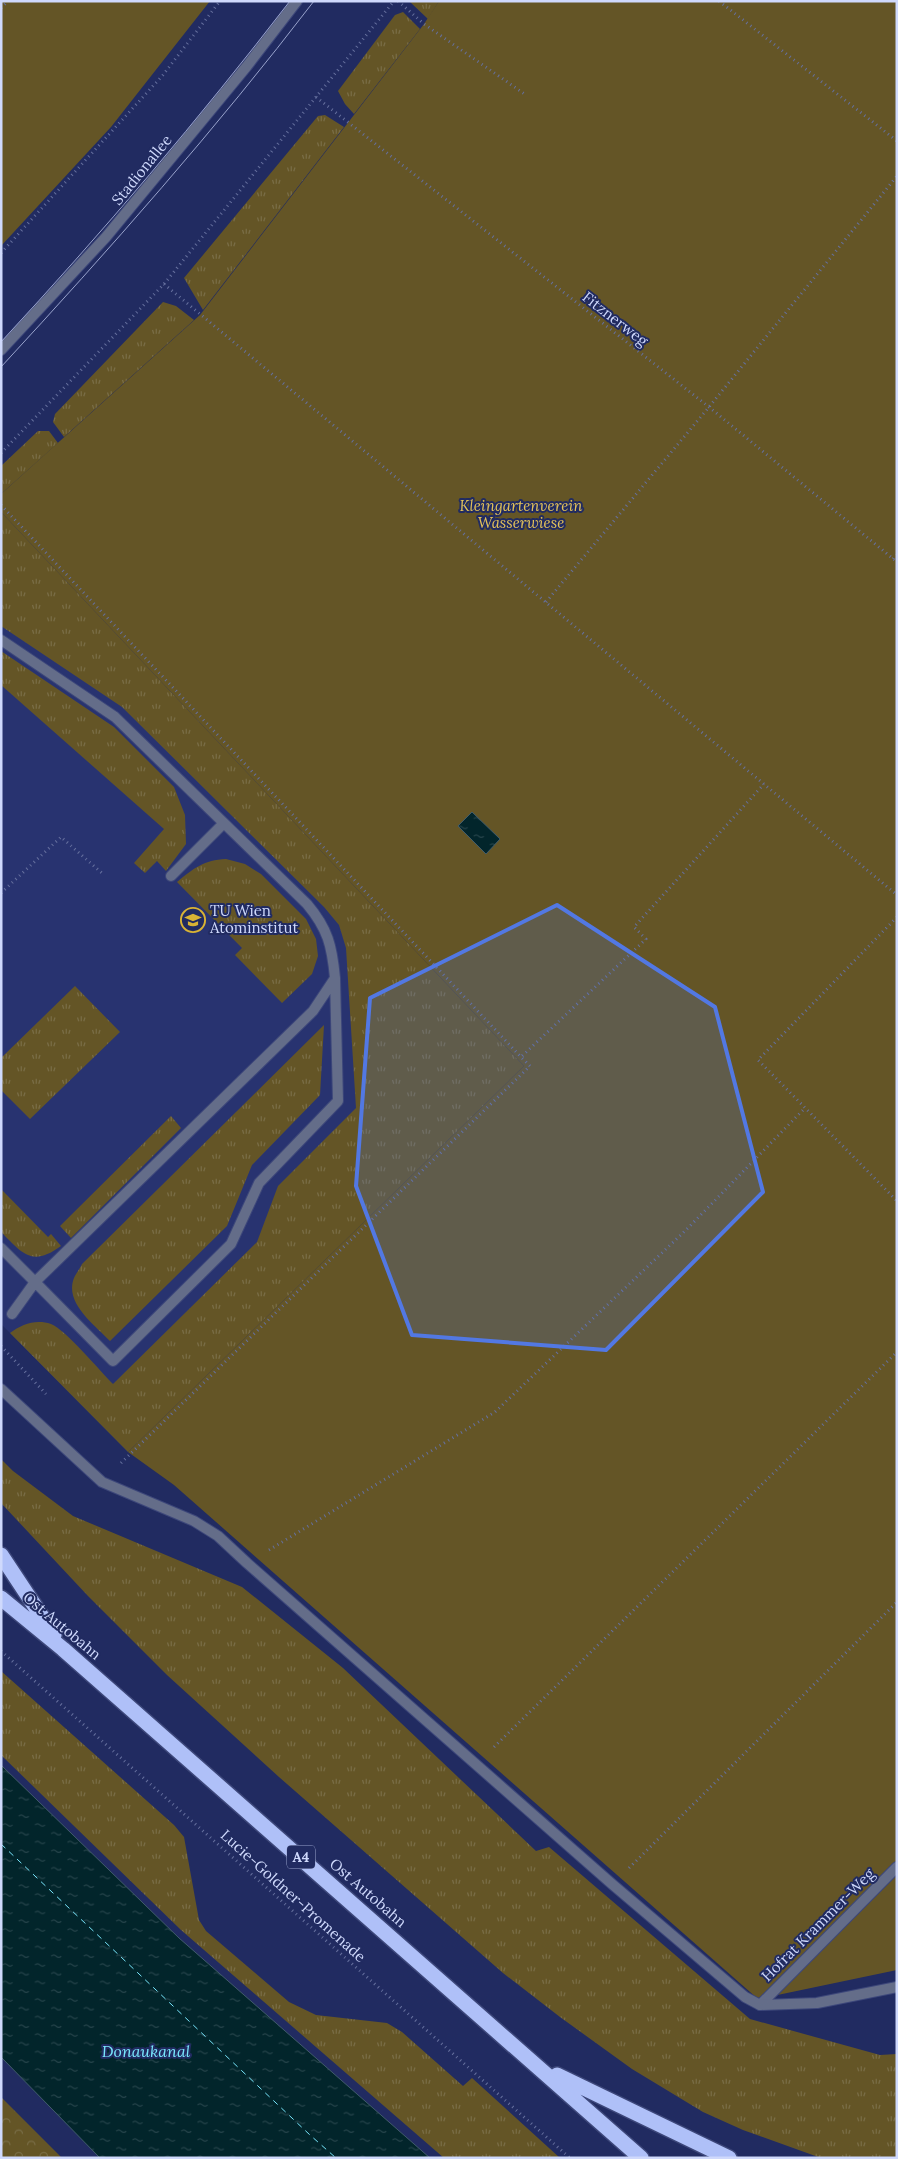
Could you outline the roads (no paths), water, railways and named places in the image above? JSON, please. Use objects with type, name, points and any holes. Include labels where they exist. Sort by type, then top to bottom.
[{"type":"highway","points":[[1,1555],[63,1648]]},
{"type":"highway","name":"Ost Autobahn","points":[[1,1598],[63,1648],[540,2066],[641,2158]]},
{"type":"highway","points":[[540,2066],[729,2158]]},
{"type":"street","name":"Stadionallee","points":[[1,350],[106,237],[247,66],[297,1]]},
{"type":"street","points":[[1,640],[116,716],[320,919],[330,939],[335,978],[338,1102],[259,1184],[231,1244],[113,1361],[1,1248]]},
{"type":"street","points":[[171,876],[224,823]]},
{"type":"street","points":[[12,1314],[35,1282],[314,1012],[335,978]]},
{"type":"street","points":[[1,1389],[102,1482],[194,1521],[218,1536],[247,1564],[612,1884],[745,1997],[760,2005],[817,2003],[897,1987]]},
{"type":"street","name":"Hofrat Krammer-Weg","points":[[760,2005],[897,1867]]},
{"type":"street","points":[[678,2134],[712,2158]]},
{"type":"water","points":[[472,812],[500,839],[486,854],[458,826]]},
{"type":"water","name":"Donaukanal","points":[[1,1765],[179,1938],[430,2158],[100,2158],[1,2057]]},
{"type":"tram line","points":[[1,342],[150,174],[221,89],[290,1]]},
{"type":"tram line","points":[[1,367],[162,188],[239,96],[314,1]]},
{"type":"place","name":"TU Wien Atominstitut","points":[[193,920]]},
{"type":"park label","name":"Kleingartenverein Wasserwiese","points":[[521,514]]}]
